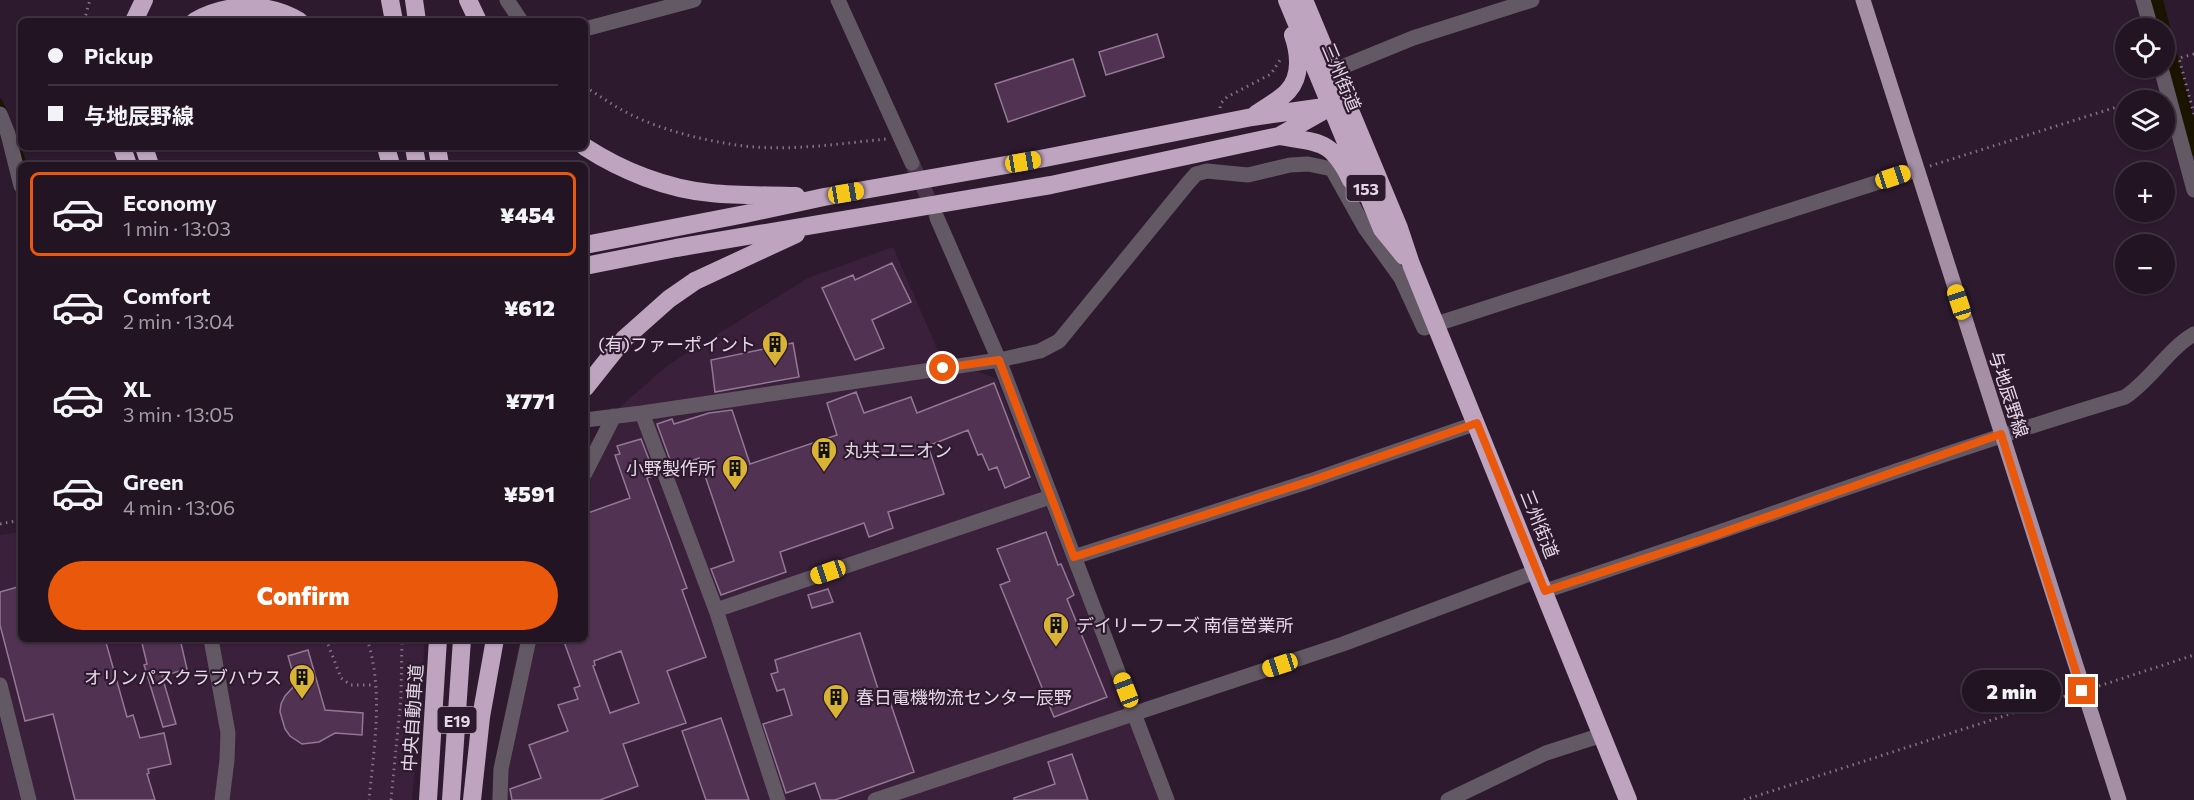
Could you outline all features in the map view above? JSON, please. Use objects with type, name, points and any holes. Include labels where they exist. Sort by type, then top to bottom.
[{"type":"highway","points":[[135,18],[144,0]]},
{"type":"highway","points":[[390,0],[393,18]]},
{"type":"highway","points":[[414,0],[417,18]]},
{"type":"highway","points":[[468,0],[477,18]]},
{"type":"highway","points":[[1252,117],[1289,90],[1296,74],[1298,50],[1281,0]]},
{"type":"highway","name":"三州街道","points":[[1287,0],[1368,152],[1628,800]]},
{"type":"highway","name":"三州街道","points":[[1304,0],[1326,73]]},
{"type":"highway","points":[[201,18],[212,13],[243,7],[277,10],[293,18]]},
{"type":"highway","points":[[1326,73],[1331,106],[1348,119],[1368,152]]},
{"type":"highway","points":[[588,243],[745,214],[824,196],[1044,158],[1252,117],[1331,106]]},
{"type":"highway","points":[[588,265],[1051,185],[1279,136],[1331,106]]},
{"type":"highway","name":"三州街道","points":[[1331,106],[1382,229],[1411,264]]},
{"type":"highway","points":[[1279,136],[1312,140],[1331,150],[1342,161],[1361,200],[1382,229]]},
{"type":"highway","points":[[588,149],[625,170],[677,187],[710,193],[824,196]]},
{"type":"highway","points":[[588,384],[624,339],[669,298],[695,281],[817,224]]},
{"type":"highway","name":"中央自動車道","points":[[428,800],[438,642]]},
{"type":"highway","name":"E19","points":[[451,800],[462,642]]},
{"type":"highway","points":[[472,800],[481,717],[494,642]]},
{"type":"main road","name":"与地辰野線","points":[[1863,0],[2082,691],[2119,800]]},
{"type":"street","points":[[507,0],[519,18]]},
{"type":"street","points":[[588,29],[694,0]]},
{"type":"street","points":[[838,0],[912,163]]},
{"type":"street","points":[[1326,73],[1413,38],[1532,0]]},
{"type":"street","points":[[2143,0],[2148,18]]},
{"type":"street","points":[[2164,78],[2194,190]]},
{"type":"street","points":[[0,114],[18,174]]},
{"type":"street","points":[[588,420],[999,360],[1040,351],[1059,340],[1196,174],[1208,171],[1248,175],[1290,165],[1308,164],[1332,169],[1365,228],[1401,278],[1424,328],[1916,170]]},
{"type":"street","points":[[937,218],[999,360],[1167,800]]},
{"type":"street","points":[[1545,591],[1707,538],[2001,434],[2126,397],[2139,388],[2180,343],[2194,334]]},
{"type":"street","points":[[642,413],[716,610],[778,800]]},
{"type":"street","points":[[588,466],[614,416]]},
{"type":"street","points":[[1074,557],[1310,481],[1477,423]]},
{"type":"street","points":[[716,610],[1050,497]]},
{"type":"street","points":[[875,800],[1343,644],[1537,572]]},
{"type":"street","points":[[212,642],[228,733],[222,800]]},
{"type":"street","points":[[500,800],[501,769],[528,642]]},
{"type":"street","points":[[0,685],[28,800]]},
{"type":"street","points":[[1448,800],[1546,753],[1602,735]]},
{"type":"path","points":[[85,18],[90,0]]},
{"type":"path","points":[[2194,54],[2180,58],[2194,114]]},
{"type":"path","points":[[1220,111],[1221,104],[1227,97],[1271,74],[1281,56]]},
{"type":"path","points":[[588,89],[622,110],[666,128],[731,145],[812,146],[900,137]]},
{"type":"path","points":[[1916,170],[2115,107]]},
{"type":"path","points":[[0,524],[18,521]]},
{"type":"path","points":[[327,642],[341,678],[351,685],[375,685]]},
{"type":"path","points":[[369,642],[375,662],[376,715],[369,800]]},
{"type":"path","points":[[391,800],[402,697],[402,642]]},
{"type":"path","points":[[1744,800],[2194,655]]},
{"type":"shaded area","points":[[893,247],[942,360],[996,378],[1160,800],[491,800],[493,771],[519,642],[588,642],[588,445],[613,413],[668,365],[808,278]]},
{"type":"shaded area","points":[[18,532],[18,642],[425,642],[412,800],[0,800],[0,535]]},
{"type":"building","points":[[1157,34],[1164,57],[1106,75],[1099,52]]},
{"type":"building","points":[[1073,59],[1085,96],[1008,122],[995,84]]},
{"type":"building","points":[[892,263],[911,302],[872,320],[884,348],[855,360],[822,288],[853,275],[855,280]]},
{"type":"building","name":"(有)ファーポイント","points":[[793,343],[799,377],[715,392],[711,360]]},
{"type":"building","points":[[994,383],[1030,477],[1005,488],[997,467],[989,470],[982,454],[978,455],[968,430],[928,446],[944,494],[888,512],[893,528],[869,537],[864,523],[780,552],[786,572],[721,595],[711,569],[734,561],[699,458],[673,468],[657,424],[672,419],[674,424],[709,413],[732,410],[750,464],[837,435],[827,403],[856,392],[864,413],[911,397],[917,413]]},
{"type":"building","points":[[641,439],[655,475],[647,478],[687,588],[682,590],[706,657],[667,671],[686,723],[623,744],[638,786],[600,800],[512,800],[510,789],[541,778],[529,745],[568,731],[558,705],[578,699],[574,688],[580,686],[564,642],[588,642],[588,513],[630,498],[615,455],[620,454],[617,446]],"holes":[[[621,651],[639,703],[610,713],[593,666],[594,661]]]},
{"type":"building","name":"デイリーフーズ 南信営業所","points":[[1046,532],[1058,565],[1061,564],[1074,595],[1067,599],[1107,697],[1054,717],[1000,585],[1010,581],[997,549]]},
{"type":"building","points":[[18,587],[18,642],[106,642],[127,717],[133,715],[140,738],[164,733],[171,764],[148,769],[147,774],[155,800],[75,800],[53,714],[25,721],[0,625],[0,592]]},
{"type":"building","points":[[828,589],[833,602],[812,608],[808,595]]},
{"type":"building","name":"春日電機物流センター辰野","points":[[860,633],[880,695],[887,693],[914,772],[835,800],[821,800],[815,783],[786,793],[763,724],[792,715],[784,689],[777,691],[771,674],[778,672],[775,660]]},
{"type":"building","points":[[142,642],[181,642],[187,669],[162,676],[176,724],[163,727],[144,665],[147,664]]},
{"type":"building","name":"オリンパスクラブハウス","points":[[308,650],[325,710],[363,713],[362,735],[335,733],[319,742],[302,744],[290,736],[285,729],[280,712],[281,704],[296,684],[288,656]]},
{"type":"building","points":[[721,718],[749,800],[706,800],[682,731]]},
{"type":"building","points":[[1072,754],[1088,800],[1014,800],[1014,798],[1055,784],[1048,762]]},
{"type":"waterway","points":[[2155,0],[2160,18]]},
{"type":"waterway","points":[[2175,77],[2194,148]]},
{"type":"waterway","points":[[0,101],[5,112]]},
{"type":"waterway","points":[[16,139],[18,145]]},
{"type":"waterway","points":[[20,150],[24,162]]},
{"type":"tunnel","points":[[912,163],[936,215]]},
{"type":"place","name":"(有)ファーポイント","points":[[775,367]]},
{"type":"place","name":"丸共ユニオン","points":[[824,473]]},
{"type":"place","name":"小野製作所","points":[[735,491]]},
{"type":"place","name":"デイリーフーズ 南信営業所","points":[[1056,648]]},
{"type":"place","name":"オリンパスクラブハウス","points":[[302,700]]},
{"type":"place","name":"春日電機物流センター辰野","points":[[836,720]]},
{"type":"route","points":[[943,368],[999,360],[1074,557],[1310,481],[1477,423],[1545,591],[1707,538],[2001,434],[2082,691]]}]
